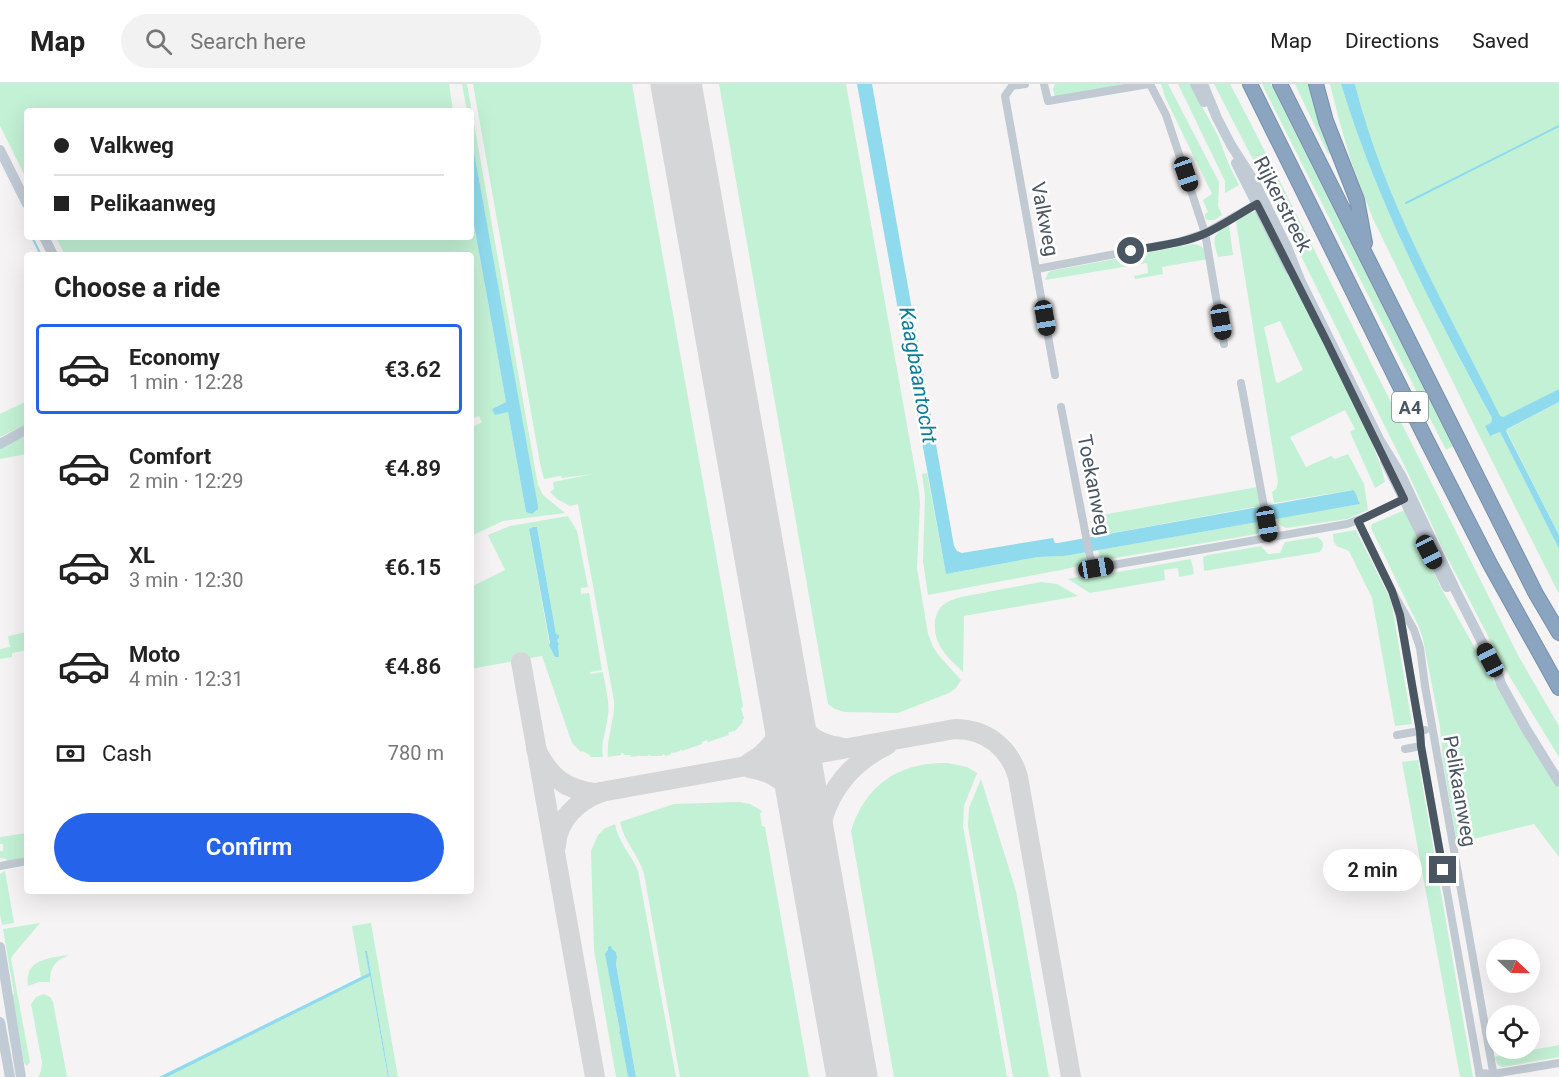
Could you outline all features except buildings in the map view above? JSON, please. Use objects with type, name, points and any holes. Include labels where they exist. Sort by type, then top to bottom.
[{"type":"highway","name":"A4","points":[[1244,84],[1268,123]]},
{"type":"highway","name":"A4","points":[[1250,84],[1425,437],[1490,564],[1559,688]]},
{"type":"highway","name":"A4","points":[[1280,84],[1536,594],[1559,633]]},
{"type":"highway","name":"A4","points":[[1316,84],[1326,121],[1357,200],[1370,262]]},
{"type":"highway","name":"A4","points":[[1325,84],[1336,148]]},
{"type":"street","name":"Valkweg","points":[[1025,84],[1012,86],[1005,96],[1037,268],[1178,242],[1205,233],[1260,202]]},
{"type":"street","points":[[1044,84],[1048,101],[1149,84],[1166,115],[1205,233],[1224,344]]},
{"type":"street","name":"Rijkerstreek","points":[[1195,84],[1260,202],[1407,497],[1441,575],[1495,676],[1559,782]]},
{"type":"street","name":"Rijkerstreek","points":[[1203,84],[1223,131],[1254,180],[1260,202]]},
{"type":"street","points":[[0,150],[24,198]]},
{"type":"street","points":[[1037,268],[1055,375]]},
{"type":"street","points":[[1241,383],[1270,538]]},
{"type":"street","name":"Toekanweg","points":[[1060,407],[1090,557],[1096,568],[1358,521],[1407,497]]},
{"type":"street","points":[[0,442],[24,430]]},
{"type":"street","name":"Pelikaanweg","points":[[1358,521],[1418,640],[1494,1076]]},
{"type":"street","name":"Pelikaanweg","points":[[1392,591],[1401,622],[1479,1075]]},
{"type":"street","points":[[1420,731],[1432,729]]},
{"type":"street","name":"Pelikaanweg","points":[[1397,735],[1420,731]]},
{"type":"street","name":"Pelikaanweg","points":[[1405,749],[1421,746]]},
{"type":"street","points":[[1439,848],[1453,845]]},
{"type":"street","points":[[0,866],[24,862]]},
{"type":"street","points":[[0,947],[21,1077]]},
{"type":"street","points":[[1463,983],[1477,980]]},
{"type":"street","points":[[0,1022],[10,1077]]},
{"type":"street","points":[[1479,1075],[1494,1076],[1559,1062]]},
{"type":"green space","points":[[0,84],[449,84],[453,108],[24,108],[24,174],[0,126]]},
{"type":"green space","points":[[462,84],[467,84],[471,108],[466,108]]},
{"type":"green space","points":[[473,84],[632,84],[743,706],[741,709],[743,722],[734,732],[728,733],[729,735],[708,742],[707,740],[702,744],[672,752],[666,756],[663,754],[662,756],[650,756],[650,754],[631,757],[621,753],[621,755],[608,757],[614,701],[578,504],[570,506],[550,492],[554,489],[553,482],[593,474],[544,479]]},
{"type":"green space","points":[[719,84],[846,84],[919,492],[917,568],[928,634],[940,657],[961,680],[949,693],[898,713],[845,712],[828,704]]},
{"type":"green space","points":[[1055,84],[1128,84],[1055,97],[1053,89]]},
{"type":"green space","points":[[1161,84],[1168,84],[1219,182],[1218,206],[1222,215],[1214,220],[1205,218],[1208,212],[1203,200],[1212,194],[1165,97]]},
{"type":"green space","points":[[1178,84],[1190,84],[1218,136],[1239,185],[1225,193],[1225,181]]},
{"type":"green space","points":[[1214,84],[1230,84],[1251,124],[1519,657],[1559,726],[1559,757],[1505,669],[1443,549],[1407,471]]},
{"type":"green space","points":[[1262,84],[1271,84],[1453,446],[1446,450]]},
{"type":"green space","points":[[1295,84],[1313,84],[1332,152],[1328,154]]},
{"type":"green space","points":[[1330,84],[1341,84],[1355,128],[1389,213],[1428,296],[1492,418],[1491,423],[1486,426],[1490,436],[1500,432],[1559,549],[1559,594],[1373,219],[1351,161]]},
{"type":"green space","points":[[1355,84],[1559,84],[1559,389],[1500,417],[1421,260],[1392,196],[1372,143]]},
{"type":"green space","points":[[474,124],[538,485],[543,495],[565,513],[503,521],[474,535],[474,426],[482,422],[479,416],[474,418],[474,252],[64,252],[58,240],[474,240],[474,225],[506,402],[492,409],[508,412],[526,512],[538,509],[474,152]]},
{"type":"green space","points":[[1257,212],[1264,220],[1343,374],[1382,470],[1385,482],[1375,488],[1350,432],[1355,429],[1345,410],[1290,437],[1306,467],[1331,456],[1335,459],[1348,454],[1364,484],[1368,510],[1347,519],[1286,528],[1277,520],[1277,518],[1359,504],[1359,500],[1352,490],[1274,503],[1272,492],[1276,489],[1278,482],[1236,222],[1244,216]],"holes":[[[1280,321],[1303,370],[1276,382],[1264,327]]]},
{"type":"green space","points":[[1229,225],[1233,255],[1218,257],[1215,246],[1216,235]]},
{"type":"green space","points":[[1193,244],[1204,248],[1208,259],[1162,267],[1163,274],[1135,279],[1134,276],[1148,273],[1147,263],[1045,280],[1051,271]]},
{"type":"green space","points":[[24,402],[24,425],[0,437],[0,414]]},
{"type":"green space","points":[[1559,402],[1559,535],[1506,430]]},
{"type":"green space","points":[[24,435],[24,455],[0,459],[0,447]]},
{"type":"green space","points":[[927,473],[946,574],[1038,557],[1085,552],[1087,564],[928,595],[923,561],[925,497],[922,474]]},
{"type":"green space","points":[[1257,487],[1260,506],[1096,536],[1094,524],[1096,517],[1102,515]]},
{"type":"green space","points":[[1407,509],[1440,586],[1512,714],[1559,789],[1559,857],[1534,824],[1457,843],[1443,762],[1440,727],[1423,639],[1371,528],[1372,524]]},
{"type":"green space","points":[[568,516],[577,531],[588,587],[581,588],[581,594],[589,593],[602,670],[590,672],[590,674],[603,672],[608,699],[602,746],[603,757],[591,757],[581,752],[572,743],[542,656],[474,668],[474,586],[505,570],[488,535],[510,526]],"holes":[[[537,527],[556,634],[559,636],[558,653],[550,647],[529,529],[531,528]]]},
{"type":"green space","points":[[1263,521],[1263,527],[1257,534],[1103,560],[1098,550]]},
{"type":"green space","points":[[1356,530],[1391,600],[1412,724],[1395,726],[1372,598],[1349,551],[1334,542],[1333,534]]},
{"type":"green space","points":[[1317,537],[1323,543],[1320,552],[1204,571],[1203,557],[1208,555],[1261,546],[1268,554],[1280,553],[1285,542]]},
{"type":"green space","points":[[1191,559],[1194,574],[1179,577],[1178,568],[1164,570],[1165,580],[1090,593],[1068,579],[1100,572],[1101,575]]},
{"type":"green space","points":[[1041,582],[1057,584],[1078,596],[964,616],[963,672],[949,658],[938,642],[935,627],[937,613],[945,604],[961,597]]},
{"type":"green space","points":[[24,633],[24,651],[12,653],[12,657],[0,659],[0,649],[10,647],[8,636]]},
{"type":"green space","points":[[1418,760],[1473,1077],[1460,1077],[1402,762]]},
{"type":"green space","points":[[947,763],[967,767],[977,773],[964,806],[963,826],[1007,1077],[894,1077],[851,831],[865,801],[886,779],[914,767]]},
{"type":"green space","points":[[981,779],[1016,891],[1049,1077],[1013,1077],[968,826],[969,808]]},
{"type":"green space","points":[[739,802],[750,804],[762,811],[760,814],[762,826],[765,827],[809,1077],[680,1077],[644,874],[620,822],[674,804]]},
{"type":"green space","points":[[615,824],[619,837],[638,871],[676,1077],[636,1077],[616,964],[617,957],[611,946],[606,955],[628,1077],[616,1077],[594,950],[591,851],[598,835]]},
{"type":"green space","points":[[24,833],[24,858],[7,861],[0,858],[3,844],[0,844],[0,837]]},
{"type":"green space","points":[[5,871],[14,923],[2,925],[0,874]]},
{"type":"green space","points":[[40,923],[11,959],[30,1062],[27,1066],[24,1063],[12,995],[14,994],[3,929]]},
{"type":"green space","points":[[371,923],[398,1077],[389,1077],[367,951],[365,951],[369,973],[361,977],[352,926]]},
{"type":"green space","points":[[69,955],[55,964],[51,971],[50,982],[39,982],[28,986],[30,970],[34,965],[46,959]]},
{"type":"green space","points":[[370,976],[388,1077],[167,1077],[363,979]]},
{"type":"green space","points":[[44,994],[53,1002],[67,1077],[38,1077],[42,1062],[31,1004],[36,997]]},
{"type":"green space","points":[[1559,1045],[1559,1057],[1503,1067],[1498,1065],[1495,1059],[1540,1059],[1540,1049]]},
{"type":"water","name":"Kaagbaantocht","points":[[857,84],[872,84],[954,546],[957,551],[962,553],[1053,538],[1055,543],[1058,543],[1353,490],[1360,504],[1064,556],[1038,557],[946,574]]},
{"type":"water","points":[[1341,84],[1355,84],[1382,170],[1418,254],[1500,416],[1503,417],[1559,389],[1559,402],[1506,431],[1559,535],[1559,549],[1500,432],[1490,436],[1485,426],[1491,423],[1492,418],[1428,296],[1389,213],[1355,128]]},
{"type":"water","points":[[474,152],[538,506],[532,514],[526,512],[508,412],[495,415],[492,409],[506,402],[474,225]]},
{"type":"water","points":[[537,527],[556,634],[559,635],[557,640],[559,657],[555,657],[549,645],[529,529]]},
{"type":"water","points":[[611,946],[617,957],[616,964],[636,1077],[628,1077],[619,1033],[605,954]]},
{"type":"water","points":[[365,951],[367,951],[389,1077],[370,976],[167,1077],[159,1077],[369,973]]},
{"type":"waterway","points":[[1406,203],[1559,126]]},
{"type":"waterway","points":[[34,240],[40,252]]},
{"type":"taxiway","points":[[521,662],[595,1077]]},
{"type":"taxiway","points":[[785,702],[800,726],[813,738],[840,747]]},
{"type":"taxiway","points":[[749,763],[765,752],[776,738],[785,702]]},
{"type":"taxiway","points":[[536,749],[546,767],[559,780],[575,789],[595,793],[955,729],[977,732],[995,742],[1009,757],[1018,777],[1071,1077]]},
{"type":"taxiway","points":[[817,879],[819,837],[830,800],[852,769],[887,745]]},
{"type":"taxiway","points":[[750,768],[772,775],[788,788],[799,805],[807,827]]},
{"type":"taxiway","points":[[556,846],[560,828],[570,812],[585,800],[602,792]]},
{"type":"runway","points":[[676,84],[852,1077]]},
{"type":"route","points":[[1131,251],[1195,237],[1257,204],[1327,342],[1404,499],[1358,521],[1392,591],[1400,615],[1443,870]]}]
